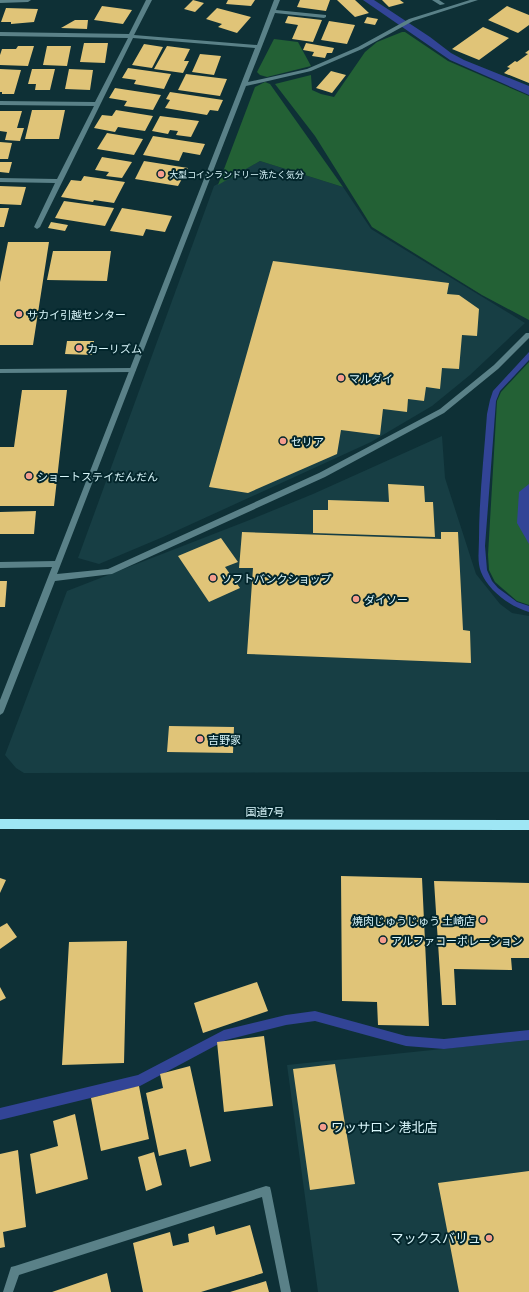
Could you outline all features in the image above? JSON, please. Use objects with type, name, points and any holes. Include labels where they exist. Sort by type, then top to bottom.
[{"type":"highway","name":"国道7号","points":[[0,824],[181,823],[529,825]]},
{"type":"street","points":[[0,1],[28,0]]},
{"type":"street","points":[[37,227],[96,104],[149,0]]},
{"type":"street","points":[[0,711],[246,84],[277,0]]},
{"type":"street","points":[[435,0],[442,4]]},
{"type":"street","points":[[246,84],[309,70],[360,48],[409,21],[475,0]]},
{"type":"street","points":[[273,10],[324,16]]},
{"type":"street","points":[[0,34],[130,36],[259,47]]},
{"type":"street","points":[[0,103],[96,104]]},
{"type":"street","points":[[0,180],[59,181]]},
{"type":"street","points":[[52,578],[109,572],[322,475],[442,411],[496,367],[528,335]]},
{"type":"street","points":[[0,371],[133,370]]},
{"type":"street","points":[[0,564],[57,564]]},
{"type":"street","points":[[8,1292],[15,1271],[266,1191],[286,1292]]},
{"type":"shaded area","points":[[260,161],[343,187],[371,229],[525,323],[470,375],[432,406],[371,442],[163,537],[99,564],[78,558],[214,186]]},
{"type":"shaded area","points":[[442,436],[445,478],[476,574],[500,604],[512,613],[529,616],[529,772],[24,773],[16,768],[5,755],[67,591],[313,494]]},
{"type":"shaded area","points":[[529,1040],[529,1292],[318,1292],[287,1065]]},
{"type":"green space","points":[[405,32],[448,61],[529,96],[529,320],[482,295],[372,227],[315,136],[275,84],[311,75],[312,90],[334,97],[365,52],[377,42]]},
{"type":"green space","points":[[274,39],[298,42],[311,66],[267,77],[260,75],[257,72]]},
{"type":"green space","points":[[265,82],[270,84],[343,187],[260,161],[218,185],[255,87]]},
{"type":"green space","points":[[529,362],[529,605],[517,601],[495,582],[489,570],[488,555],[497,401],[501,392]]},
{"type":"water","points":[[363,0],[374,0],[430,37],[451,53],[464,60],[529,86],[529,95],[450,60]]},
{"type":"water","points":[[529,352],[529,360],[500,391],[496,401],[485,546],[487,570],[492,581],[498,588],[517,602],[529,606],[529,612],[507,602],[494,591],[484,579],[478,556],[482,477],[487,414],[490,400],[493,391]]},
{"type":"water","points":[[529,484],[529,544],[517,523],[519,492]]},
{"type":"building","points":[[193,0],[204,3],[195,12],[184,9]]},
{"type":"building","points":[[228,0],[255,0],[251,6],[226,4]]},
{"type":"building","points":[[300,0],[330,0],[326,11],[297,7]]},
{"type":"building","points":[[337,0],[355,0],[369,13],[355,17]]},
{"type":"building","points":[[382,0],[400,0],[404,3],[389,7]]},
{"type":"building","points":[[102,6],[132,10],[123,24],[94,20]]},
{"type":"building","points":[[507,6],[529,15],[529,25],[518,33],[488,20]]},
{"type":"building","points":[[6,8],[38,9],[34,22],[11,24],[11,22],[1,22]]},
{"type":"building","points":[[217,8],[251,17],[237,33],[218,27],[222,24],[206,19]]},
{"type":"building","points":[[288,16],[322,20],[313,42],[292,39],[298,25],[285,23]]},
{"type":"building","points":[[367,17],[378,19],[375,25],[364,23]]},
{"type":"building","points":[[75,20],[88,20],[87,29],[61,28]]},
{"type":"building","points":[[329,21],[355,25],[347,44],[321,40]]},
{"type":"building","points":[[483,27],[509,38],[479,60],[452,49]]},
{"type":"building","points":[[84,43],[108,43],[105,63],[80,62]]},
{"type":"building","points":[[306,43],[334,48],[332,53],[327,53],[325,58],[312,56],[314,52],[303,50]]},
{"type":"building","points":[[144,44],[163,47],[152,68],[132,65]]},
{"type":"building","points":[[18,46],[34,46],[28,66],[0,65],[0,55],[2,49],[16,49]]},
{"type":"building","points":[[47,46],[71,46],[67,66],[43,65]]},
{"type":"building","points":[[167,46],[190,49],[184,61],[189,61],[183,73],[154,69]]},
{"type":"building","points":[[529,50],[529,83],[504,73],[510,68],[507,67],[528,54],[525,53]]},
{"type":"building","points":[[200,54],[221,56],[214,75],[192,72]]},
{"type":"building","points":[[128,68],[171,74],[164,89],[134,84],[136,80],[122,78]]},
{"type":"building","points":[[0,69],[21,70],[14,94],[2,94],[2,92],[0,92]]},
{"type":"building","points":[[32,69],[55,69],[50,90],[35,90],[36,84],[28,84]]},
{"type":"building","points":[[69,69],[93,70],[90,90],[65,89]]},
{"type":"building","points":[[331,71],[346,75],[332,93],[316,88]]},
{"type":"building","points":[[186,74],[227,79],[220,96],[178,90]]},
{"type":"building","points":[[115,88],[161,95],[153,110],[124,106],[127,101],[109,98]]},
{"type":"building","points":[[170,92],[223,100],[218,111],[210,110],[207,115],[165,108],[170,100],[166,99]]},
{"type":"building","points":[[32,110],[65,110],[59,139],[25,139]]},
{"type":"building","points":[[116,110],[153,116],[145,131],[118,127],[115,132],[94,128],[102,115],[112,116]]},
{"type":"building","points":[[0,111],[22,111],[17,128],[24,128],[20,141],[5,140],[7,132],[0,131]]},
{"type":"building","points":[[160,116],[199,121],[191,137],[176,135],[178,131],[170,130],[168,134],[152,131]]},
{"type":"building","points":[[107,133],[143,139],[134,155],[97,149]]},
{"type":"building","points":[[153,136],[205,144],[200,155],[183,152],[179,161],[143,155]]},
{"type":"building","points":[[0,142],[12,143],[8,159],[0,159]]},
{"type":"building","points":[[102,157],[132,162],[122,178],[106,176],[109,172],[95,170]]},
{"type":"building","name":"大型コインランドリー洗たく気分","points":[[144,161],[188,168],[178,186],[135,179]]},
{"type":"building","points":[[0,162],[12,162],[9,173],[0,172]]},
{"type":"building","points":[[84,176],[125,182],[114,203],[94,200],[93,202],[61,197],[71,180],[81,181]]},
{"type":"building","points":[[0,186],[26,187],[21,205],[0,204]]},
{"type":"building","points":[[64,201],[114,208],[105,226],[55,218]]},
{"type":"building","points":[[0,208],[9,208],[4,227],[0,227]]},
{"type":"building","points":[[122,208],[172,216],[165,232],[146,229],[143,236],[110,231]]},
{"type":"building","points":[[51,222],[68,225],[65,231],[48,228]]},
{"type":"building","name":"サカイ引越センター","points":[[8,242],[49,242],[33,345],[0,345],[0,282]]},
{"type":"building","points":[[53,251],[111,251],[107,281],[47,280]]},
{"type":"building","name":"マルダイ","points":[[273,261],[449,283],[447,294],[459,295],[479,309],[477,336],[462,335],[459,369],[442,368],[440,389],[426,387],[424,401],[408,399],[407,412],[383,409],[380,435],[341,430],[337,454],[248,493],[209,487]]},
{"type":"building","name":"カーリズム","points":[[67,341],[94,341],[92,355],[65,354]]},
{"type":"building","name":"ショートステイだんだん","points":[[22,390],[67,390],[54,506],[0,506],[0,447],[14,447]]},
{"type":"building","points":[[388,484],[424,486],[425,502],[433,502],[435,537],[313,533],[313,510],[328,510],[328,500],[389,502]]},
{"type":"building","points":[[36,511],[34,534],[0,534],[0,512]]},
{"type":"building","name":"ダイソー","points":[[242,532],[441,539],[441,532],[458,532],[463,630],[470,631],[471,663],[247,654],[253,568],[239,568]]},
{"type":"building","name":"ソフトバンクショップ","points":[[221,538],[238,562],[225,567],[240,588],[209,602],[178,556]]},
{"type":"building","points":[[0,581],[7,581],[5,607],[0,607]]},
{"type":"building","points":[[169,726],[234,727],[233,753],[167,752]]},
{"type":"building","name":"アルファコーポレーション","points":[[341,876],[422,878],[429,1026],[378,1025],[377,1002],[342,1001]]},
{"type":"building","points":[[0,878],[6,880],[0,893]]},
{"type":"building","name":"焼肉じゅうじゅう 土崎店","points":[[434,881],[529,883],[529,958],[511,958],[512,970],[454,969],[456,1005],[442,1005]]},
{"type":"building","points":[[7,923],[17,937],[0,949],[0,927]]},
{"type":"building","points":[[127,941],[124,1063],[62,1065],[69,942]]},
{"type":"building","points":[[257,982],[268,1011],[203,1033],[194,1003]]},
{"type":"building","points":[[0,987],[6,998],[0,1001]]},
{"type":"building","points":[[264,1036],[273,1106],[224,1112],[217,1042]]},
{"type":"building","name":"ワッサロン 港北店","points":[[335,1064],[355,1184],[310,1190],[293,1069]]},
{"type":"building","points":[[190,1066],[211,1161],[190,1167],[186,1149],[159,1156],[146,1093],[163,1088],[160,1074]]},
{"type":"building","points":[[139,1086],[149,1139],[101,1151],[91,1098]]},
{"type":"building","points":[[75,1114],[88,1179],[36,1194],[30,1154],[58,1146],[53,1121]]},
{"type":"building","points":[[18,1150],[26,1227],[3,1232],[5,1247],[0,1248],[0,1154]]},
{"type":"building","points":[[154,1152],[162,1185],[146,1191],[138,1157]]},
{"type":"building","name":"マックスバリュ","points":[[529,1171],[529,1292],[459,1292],[438,1183]]},
{"type":"building","points":[[250,1225],[263,1273],[201,1292],[143,1292],[133,1243],[170,1232],[173,1246],[189,1242],[188,1234],[214,1226],[216,1235]]},
{"type":"building","points":[[107,1273],[111,1292],[52,1292]]},
{"type":"building","points":[[266,1281],[269,1292],[230,1292]]},
{"type":"waterway","points":[[0,1114],[140,1080],[224,1035],[286,1020],[315,1016],[406,1041],[444,1044],[529,1035]]},
{"type":"place","name":"大型コインランドリー洗たく気分","points":[[161,174]]},
{"type":"place","name":"サカイ引越センター","points":[[19,314]]},
{"type":"place","name":"カーリズム","points":[[79,348]]},
{"type":"place","name":"マルダイ","points":[[341,378]]},
{"type":"place","name":"セリア","points":[[283,441]]},
{"type":"place","name":"ショートステイだんだん","points":[[29,476]]},
{"type":"place","name":"ソフトバンクショップ","points":[[213,578]]},
{"type":"place","name":"ダイソー","points":[[356,599]]},
{"type":"place","name":"吉野家","points":[[200,739]]},
{"type":"place","name":"焼肉じゅうじゅう 土崎店","points":[[483,920]]},
{"type":"place","name":"アルファコーポレーション","points":[[383,940]]},
{"type":"place","name":"ワッサロン 港北店","points":[[323,1127]]},
{"type":"place","name":"マックスバリュ","points":[[489,1238]]}]
